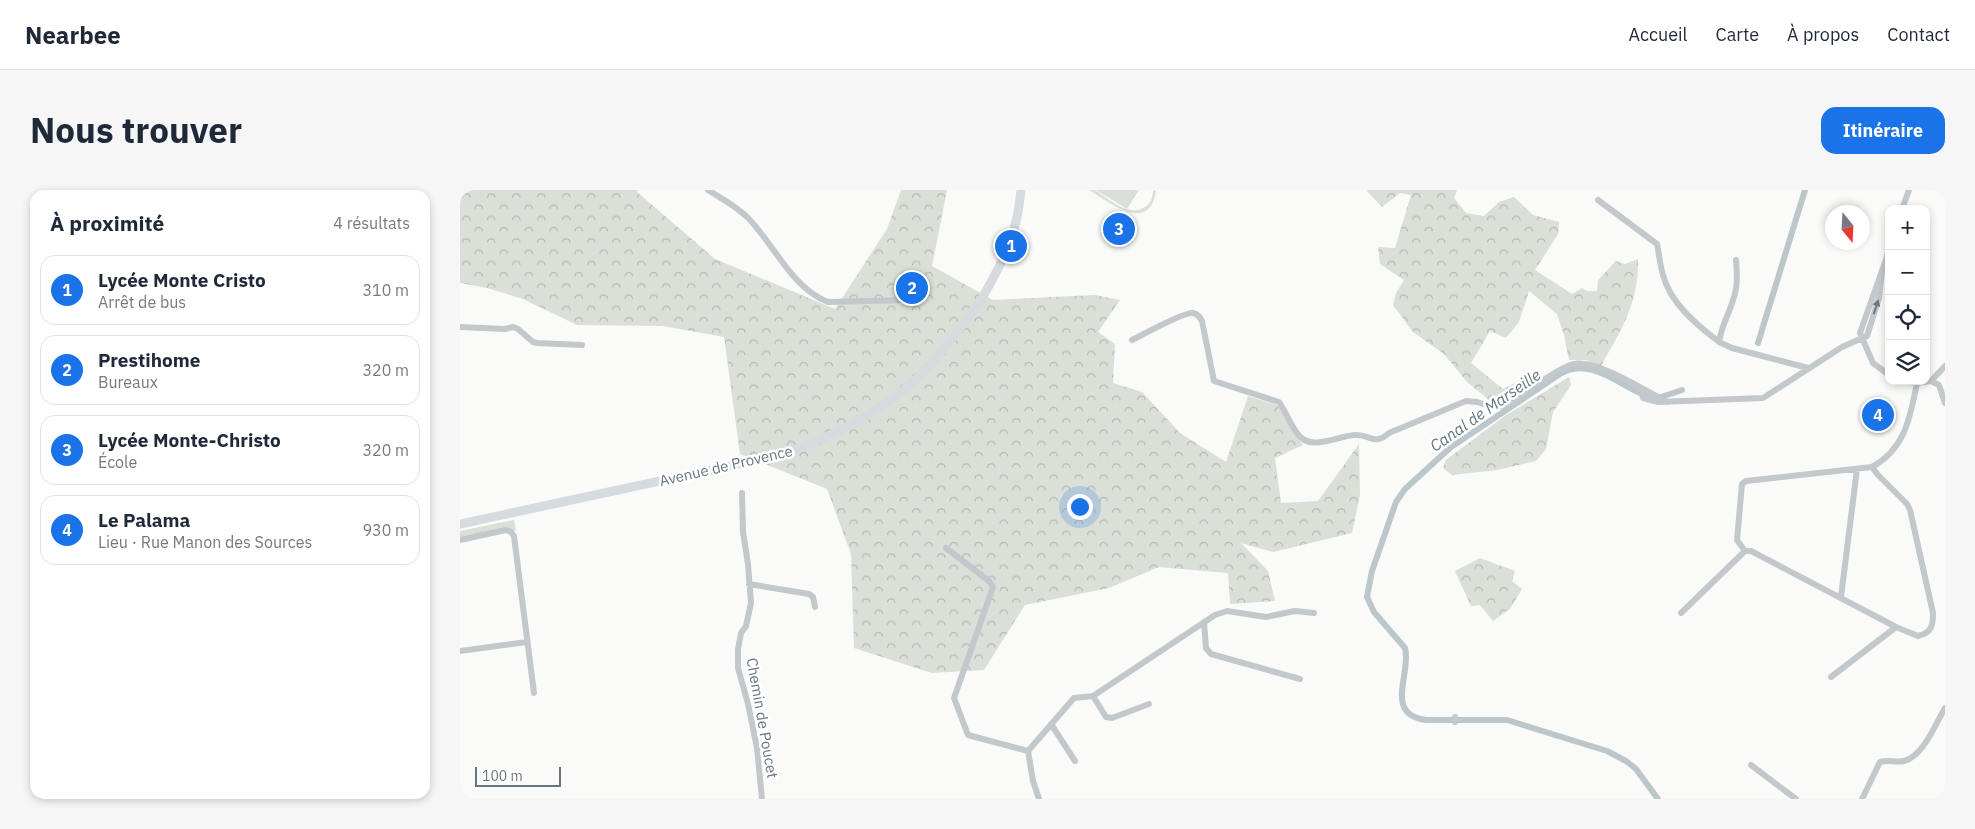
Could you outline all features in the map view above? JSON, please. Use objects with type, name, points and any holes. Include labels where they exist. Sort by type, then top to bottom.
[{"type":"main road","name":"Avenue de Provence","points":[[460,524],[756,461],[800,449],[837,433],[866,416],[892,398],[929,366],[978,307],[1002,262],[1017,217],[1021,190]]},
{"type":"street","points":[[708,190],[749,218],[804,288],[816,297],[828,302],[908,300]]},
{"type":"street","points":[[1903,205],[1909,190]]},
{"type":"street","points":[[1598,200],[1658,244],[1663,276],[1679,305],[1705,331],[1719,342],[1732,348],[1808,368]]},
{"type":"street","points":[[1719,342],[1720,332],[1734,298],[1737,280],[1736,260]]},
{"type":"street","points":[[1885,262],[1860,333],[1874,363],[1885,372]]},
{"type":"street","points":[[1132,340],[1184,315],[1195,313],[1199,315],[1202,320],[1214,381],[1280,402],[1297,434],[1309,442],[1321,442],[1357,435],[1376,440],[1381,439],[1389,433],[1466,401],[1500,407],[1508,405],[1557,372],[1571,364],[1580,363],[1601,369],[1641,392],[1653,402],[1662,400],[1763,398],[1842,347],[1862,340]]},
{"type":"street","points":[[460,327],[505,329],[513,327],[533,342],[582,345]]},
{"type":"street","points":[[1945,366],[1931,381],[1939,385],[1945,403]]},
{"type":"street","points":[[1745,551],[1737,540],[1742,484],[1746,481],[1872,467],[1891,454],[1903,437],[1917,385]]},
{"type":"street","points":[[1681,613],[1745,551],[1750,551],[1896,627],[1918,636],[1931,629],[1933,613],[1907,504],[1872,467]]},
{"type":"street","points":[[1841,597],[1857,469]]},
{"type":"street","name":"Chemin de Poucet","points":[[742,493],[743,532],[751,603],[746,626],[741,633],[738,650],[738,668],[757,748],[762,799]]},
{"type":"street","points":[[460,540],[506,530],[514,536],[534,693]]},
{"type":"street","points":[[946,548],[989,581],[993,587],[954,698],[957,709],[968,735],[1028,751]]},
{"type":"street","points":[[749,584],[810,594],[813,597],[815,608]]},
{"type":"street","points":[[1039,799],[1033,781],[1028,751],[1074,698],[1093,696],[1215,615],[1228,611],[1266,617],[1295,611],[1314,613]]},
{"type":"street","points":[[1204,622],[1206,648],[1211,654],[1300,679]]},
{"type":"street","points":[[1832,677],[1896,627]]},
{"type":"street","points":[[460,651],[527,642]]},
{"type":"street","points":[[1093,696],[1106,717],[1112,718],[1149,704]]},
{"type":"street","points":[[1862,799],[1880,762],[1885,760],[1903,761],[1914,755],[1928,740],[1945,708]]},
{"type":"street","points":[[1051,724],[1075,761]]},
{"type":"street","points":[[1751,765],[1796,799]]},
{"type":"green space","points":[[460,190],[638,190],[637,192],[715,259],[835,309],[887,229],[901,190],[947,190],[932,266],[993,300],[1095,295],[1120,300],[1098,332],[1115,344],[1113,383],[1142,392],[1180,433],[1226,462],[1248,396],[1277,405],[1303,445],[1275,458],[1281,503],[1318,501],[1359,444],[1360,495],[1352,533],[1273,552],[1241,543],[1268,571],[1275,601],[1230,604],[1228,573],[1159,567],[1109,588],[1025,605],[984,670],[932,673],[854,648],[851,554],[827,489],[740,454],[724,337],[663,326],[577,325],[523,299],[487,288],[460,283]]},
{"type":"green space","points":[[1089,190],[1095,190],[1118,206],[1132,210],[1139,210],[1145,207],[1151,200],[1153,190],[1156,191],[1152,204],[1145,211],[1137,213],[1127,212]]},
{"type":"green space","points":[[1096,190],[1139,190],[1127,209]]},
{"type":"green space","points":[[1366,190],[1457,190],[1454,198],[1466,213],[1484,216],[1499,202],[1514,197],[1533,215],[1559,222],[1558,234],[1535,270],[1572,294],[1582,288],[1587,291],[1597,291],[1598,280],[1616,261],[1625,264],[1638,259],[1636,289],[1628,315],[1601,366],[1585,360],[1569,360],[1557,314],[1529,291],[1519,322],[1506,338],[1490,331],[1471,363],[1503,389],[1528,376],[1536,381],[1508,401],[1494,404],[1467,382],[1444,354],[1413,332],[1393,305],[1396,293],[1404,280],[1380,264],[1378,247],[1395,248],[1411,195],[1400,193],[1382,207]]},
{"type":"green space","points":[[1569,377],[1571,385],[1553,412],[1546,449],[1536,461],[1497,470],[1452,475],[1443,468],[1446,460],[1506,415]]},
{"type":"green space","points":[[514,520],[516,531],[507,529],[460,538],[460,531]]},
{"type":"green space","points":[[1480,558],[1515,571],[1512,581],[1522,589],[1510,609],[1493,621],[1480,605],[1471,606],[1455,571]]},
{"type":"waterway","name":"Canal de Marseille","points":[[1758,343],[1805,190]]},
{"type":"waterway","name":"Canal de Marseille","points":[[1658,799],[1636,769],[1626,761],[1607,751],[1507,720],[1426,720],[1413,716],[1406,710],[1402,701],[1406,658],[1405,648],[1374,612],[1367,597],[1372,571],[1396,502],[1405,489],[1451,447],[1560,374],[1572,369],[1584,368],[1596,371],[1643,395],[1655,399],[1682,390]]},
{"type":"place","name":"Lycée Monte-Christo","points":[[1119,229]]},
{"type":"place","name":"Lycée Monte Cristo","points":[[1011,246]]},
{"type":"place","name":"Prestihome","points":[[912,288]]},
{"type":"place","name":"Le Palama","points":[[1878,415]]}]
